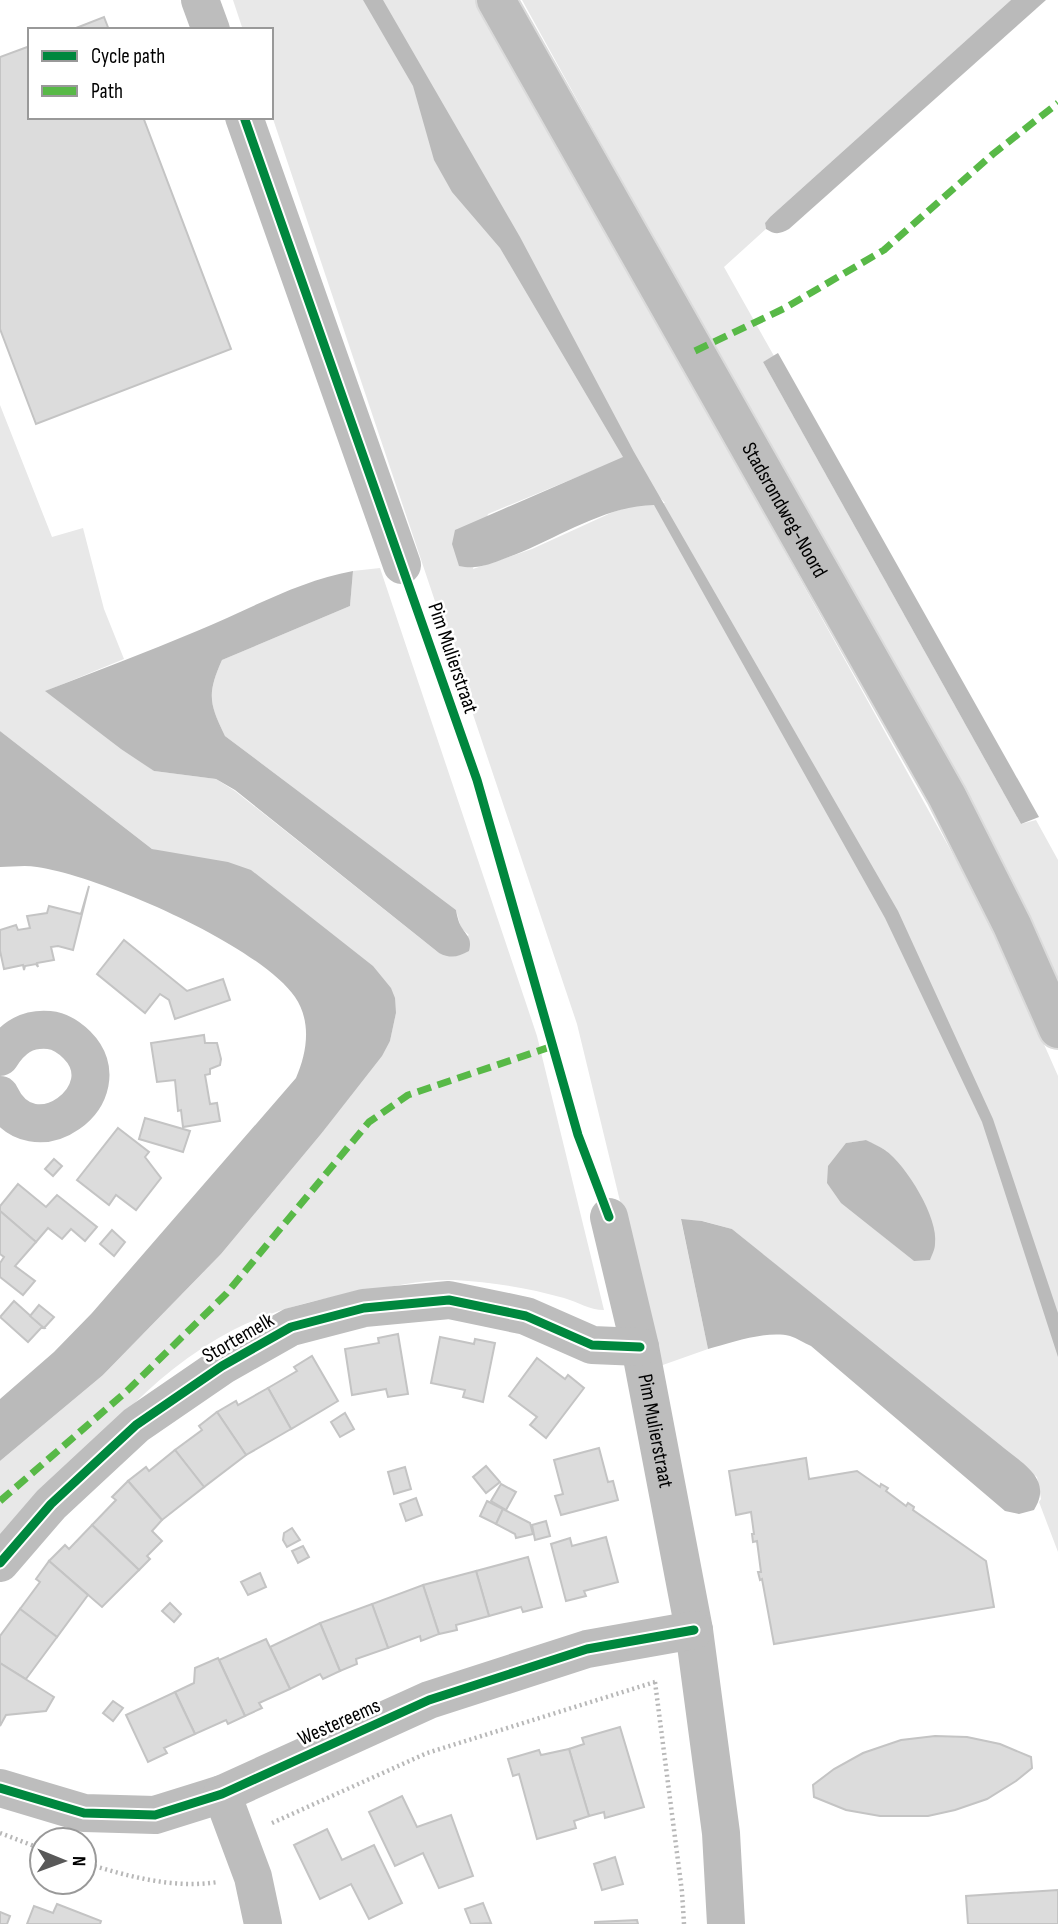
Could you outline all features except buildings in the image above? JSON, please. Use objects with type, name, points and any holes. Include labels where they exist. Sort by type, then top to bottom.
[{"type":"street","points":[[200,0],[210,28]]},
{"type":"street","name":"Stadsrondweg-Noord","points":[[496,0],[947,796],[1012,925],[1058,1029]]},
{"type":"street","points":[[245,119],[402,565]]},
{"type":"street","points":[[0,1057],[9,1044],[22,1034],[38,1030],[54,1031],[69,1038],[81,1049],[88,1064],[90,1080],[85,1096],[63,1119],[47,1123],[5,1116]]},
{"type":"street","name":"Pim Mulierstraat","points":[[609,1217],[640,1347],[694,1630]]},
{"type":"street","name":"Stortemelk","points":[[0,1563],[51,1504],[136,1425],[222,1366],[291,1327],[364,1308],[449,1300],[526,1316],[592,1345],[640,1347]]},
{"type":"street","points":[[694,1630],[721,1833],[726,1924]]},
{"type":"street","name":"Westereems","points":[[0,1788],[84,1813],[155,1815],[222,1794],[429,1700],[587,1649],[694,1630]]},
{"type":"street","points":[[222,1794],[254,1877],[263,1924]]},
{"type":"path","points":[[649,1638],[684,1924]]},
{"type":"path","points":[[239,1838],[427,1753],[655,1682]]},
{"type":"path","points":[[0,1833],[28,1844]]},
{"type":"path","points":[[98,1867],[145,1881],[201,1885],[254,1877]]},
{"type":"shaded area","points":[[233,0],[478,0],[965,876],[1005,956],[1058,1076],[1058,1552],[1039,1502],[1041,1499],[1037,1477],[732,1229],[703,1221],[681,1220],[708,1349],[660,1366],[577,1024],[273,119],[273,28],[242,28]],"holes":[[[623,458],[665,503],[632,506],[613,512],[532,549],[473,569],[488,514]],[[866,1140],[887,1151],[914,1261],[877,1231],[846,1143]]]},
{"type":"shaded area","points":[[363,0],[383,0],[520,237],[634,452],[898,911],[993,1119],[1058,1313],[1058,1357],[982,1122],[885,918],[654,505],[616,511],[489,564],[478,567],[459,566],[452,544],[455,530],[623,457],[500,248],[452,192],[434,160],[413,86]]},
{"type":"shaded area","points":[[522,0],[1011,0],[770,217],[765,223],[766,229],[724,267],[774,356],[763,362],[1021,824],[1036,820],[1058,860],[1058,980],[1035,930]]},
{"type":"shaded area","points":[[1011,0],[1046,0],[789,229],[778,233],[766,229],[765,223],[770,217]]},
{"type":"shaded area","points":[[778,353],[1039,817],[1021,824],[763,362]]},
{"type":"shaded area","points":[[0,405],[52,537],[83,528],[104,609],[124,659],[46,691],[154,771],[216,779],[235,791],[439,953],[469,935],[461,928],[456,910],[225,736],[213,706],[212,690],[222,660],[350,606],[353,571],[380,568],[537,1036],[604,1310],[524,1288],[442,1280],[328,1298],[279,1311],[248,1323],[198,1351],[135,1403],[79,1463],[0,1558],[0,1461],[103,1375],[221,1254],[321,1134],[390,1041],[396,1013],[167,853],[152,849],[0,731]]},
{"type":"shaded area","points":[[353,571],[350,606],[222,660],[212,690],[213,706],[225,736],[456,910],[470,944],[469,951],[458,956],[439,953],[235,790],[216,779],[154,771],[45,691],[178,639],[293,589]]},
{"type":"shaded area","points":[[0,731],[152,849],[228,862],[251,870],[373,966],[391,988],[396,1013],[390,1041],[382,1056],[221,1254],[103,1375],[0,1461],[0,1399],[54,1352],[92,1313],[296,1078],[305,1048],[306,1027],[295,997],[276,977],[214,935],[137,898],[65,873],[37,867],[0,867]]},
{"type":"shaded area","points":[[866,1140],[893,1157],[919,1193],[935,1233],[935,1246],[930,1260],[914,1261],[841,1203],[827,1183],[828,1166],[846,1143]]},
{"type":"shaded area","points":[[681,1219],[732,1229],[1025,1465],[1038,1480],[1040,1489],[1034,1510],[1019,1514],[1005,1511],[811,1346],[798,1339],[771,1335],[708,1349]]},
{"type":"marked path","points":[[695,351],[785,308],[884,250],[993,154],[1058,103]]},
{"type":"marked path","points":[[0,1501],[127,1391],[226,1294],[369,1122],[408,1095],[553,1046]]},
{"type":"cycle path","points":[[245,119],[477,780],[578,1135],[609,1217]]},
{"type":"cycle path","points":[[0,1563],[51,1504],[136,1425],[222,1366],[291,1327],[364,1308],[449,1300],[526,1316],[592,1345],[640,1347]]},
{"type":"cycle path","points":[[0,1788],[84,1813],[155,1815],[222,1794],[429,1700],[587,1649],[694,1630]]}]
